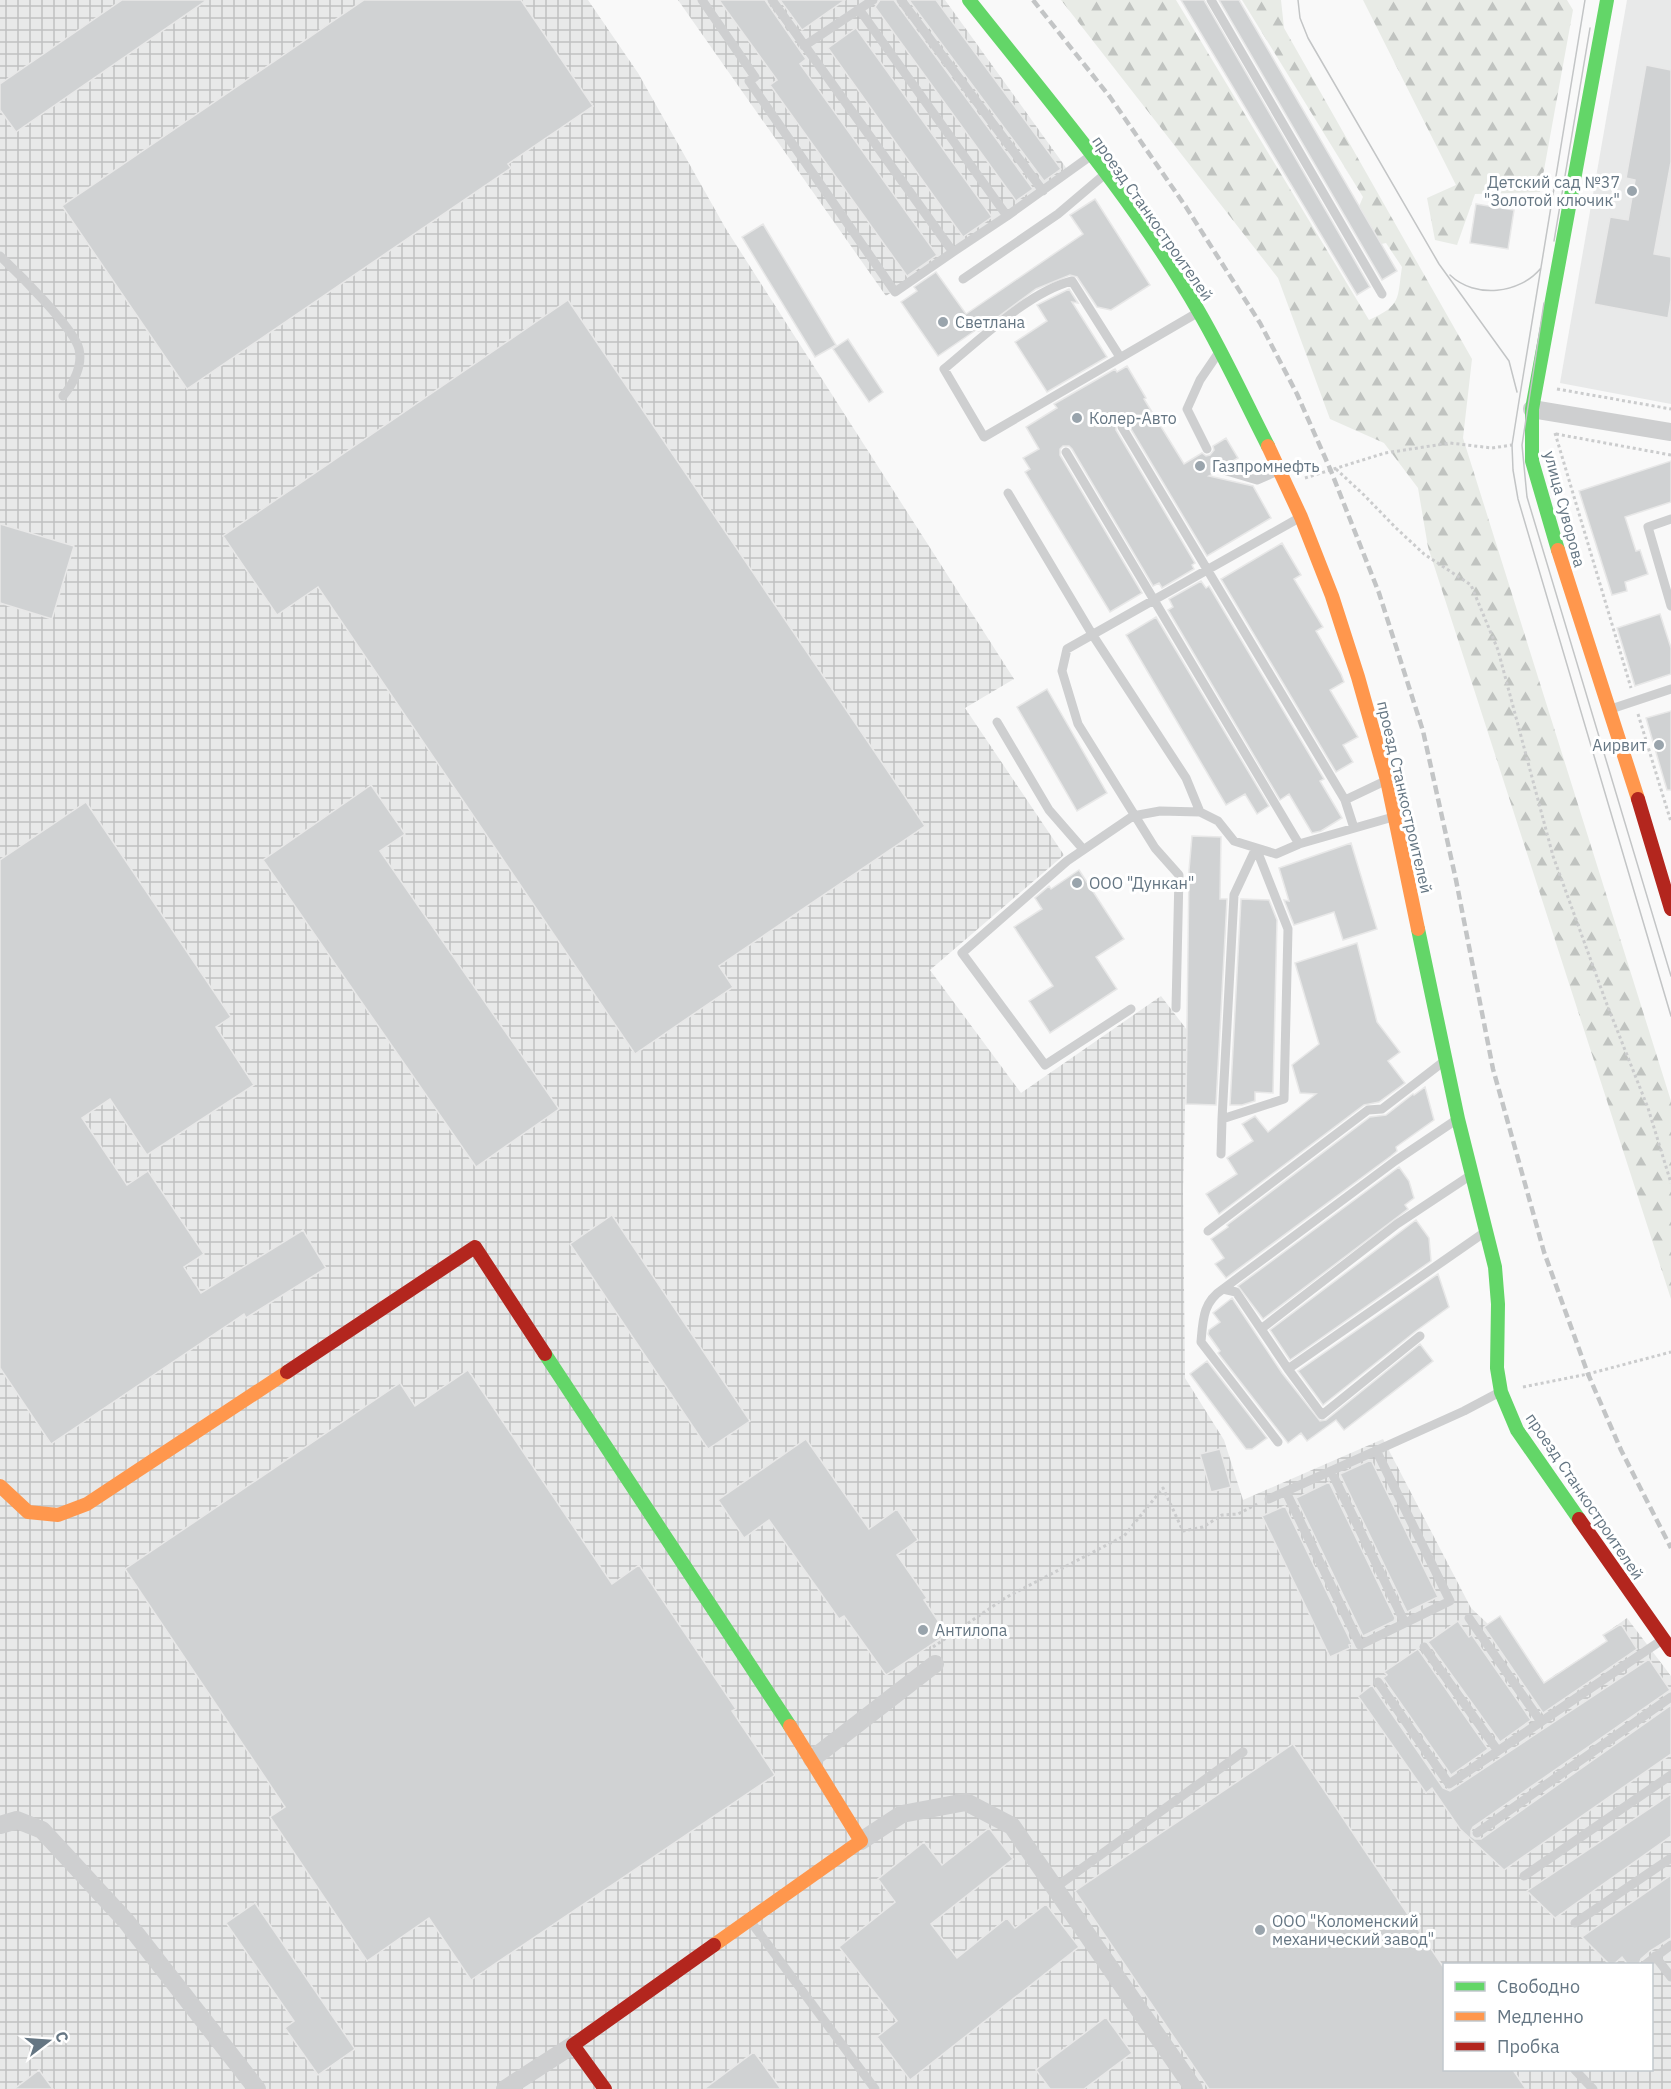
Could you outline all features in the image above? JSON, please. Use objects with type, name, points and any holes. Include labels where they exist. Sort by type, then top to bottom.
[{"type":"street","name":"проезд Станкостроителей","points":[[969,0],[1106,173],[1167,261],[1220,350],[1301,517],[1335,606],[1387,780],[1458,1119],[1487,1230],[1498,1304],[1497,1368],[1501,1392],[1517,1430],[1667,1645]]},
{"type":"street","name":"улица Суворова","points":[[1607,0],[1532,409],[1532,461],[1552,533],[1610,709],[1671,909]]},
{"type":"street","points":[[1532,409],[1671,432]]},
{"type":"street","points":[[0,1486],[28,1512],[58,1515],[87,1504],[475,1247],[812,1759],[861,1841]]},
{"type":"street","points":[[812,1759],[935,1665]]},
{"type":"street","points":[[505,2089],[573,2045],[902,1814],[966,1802],[1012,1826],[1194,2089]]},
{"type":"street","points":[[0,1825],[16,1820],[42,1830],[126,1921],[257,2089]]},
{"type":"street","points":[[573,2045],[605,2089]]},
{"type":"lane","points":[[702,0],[755,77],[749,81],[895,292],[1091,156]]},
{"type":"lane","points":[[772,0],[953,252]]},
{"type":"lane","points":[[804,46],[861,5],[873,0]]},
{"type":"lane","points":[[901,0],[1043,190]]},
{"type":"lane","points":[[1211,0],[1382,294]]},
{"type":"lane","points":[[861,5],[1007,216]]},
{"type":"lane","points":[[963,279],[1058,214],[1106,173]]},
{"type":"lane","points":[[0,256],[27,281],[63,324],[79,348],[79,361],[73,384],[63,396]]},
{"type":"lane","points":[[1120,357],[1072,281],[1055,285],[1027,303],[944,369],[984,437],[1199,312]]},
{"type":"lane","points":[[1207,449],[1187,409],[1200,380],[1220,350]]},
{"type":"lane","points":[[1122,427],[1345,800],[1354,828]]},
{"type":"lane","points":[[1066,452],[1299,844]]},
{"type":"lane","points":[[1220,470],[1257,480],[1280,470]]},
{"type":"lane","points":[[1008,493],[1092,634],[1186,777],[1200,812]]},
{"type":"lane","points":[[1176,1008],[1179,875],[1155,848],[1133,816],[1078,724],[1062,670],[1067,649],[1301,517]]},
{"type":"lane","points":[[1671,519],[1648,527],[1671,606]]},
{"type":"lane","points":[[1610,709],[1671,689]]},
{"type":"lane","points":[[997,722],[1049,810],[1083,849]]},
{"type":"lane","points":[[1345,800],[1387,780]]},
{"type":"lane","points":[[1131,1010],[1045,1065],[962,953],[1083,849],[1133,816],[1160,811],[1200,812],[1218,821],[1234,841],[1276,854],[1299,844],[1395,816]]},
{"type":"lane","points":[[1221,1154],[1234,895],[1256,848]]},
{"type":"lane","points":[[1222,1119],[1284,1099],[1288,929],[1256,848]]},
{"type":"lane","points":[[1208,1231],[1368,1110],[1382,1109],[1445,1060]]},
{"type":"lane","points":[[1278,1442],[1201,1342],[1204,1318],[1211,1296],[1395,1161],[1458,1119]]},
{"type":"lane","points":[[1261,1329],[1397,1224],[1473,1173]]},
{"type":"lane","points":[[1288,1369],[1487,1230]]},
{"type":"lane","points":[[1223,1289],[1236,1292],[1322,1415],[1420,1336]]},
{"type":"lane","points":[[1269,1499],[1501,1392]]},
{"type":"lane","points":[[1286,1492],[1360,1645],[1450,1601],[1376,1450]]},
{"type":"lane","points":[[1331,1471],[1405,1623]]},
{"type":"lane","points":[[1469,1618],[1541,1722]]},
{"type":"lane","points":[[1378,1682],[1449,1784],[1541,1722],[1667,1645]]},
{"type":"lane","points":[[1424,1647],[1498,1751]]},
{"type":"lane","points":[[1477,1833],[1671,1696]]},
{"type":"lane","points":[[1056,1887],[1243,1752]]},
{"type":"lane","points":[[1524,1876],[1671,1775]]},
{"type":"lane","points":[[1575,1923],[1671,1858]]},
{"type":"lane","points":[[749,1920],[875,2089]]},
{"type":"lane","points":[[1648,1963],[1671,1945]]},
{"type":"lane","points":[[1655,1956],[1671,1977]]},
{"type":"lane","points":[[1576,2071],[1593,2089]]},
{"type":"path","points":[[1555,388],[1671,409]]},
{"type":"path","points":[[1286,484],[1385,453],[1450,443],[1492,448],[1531,442],[1555,433],[1671,455]]},
{"type":"path","points":[[1336,469],[1424,554],[1471,585],[1498,650],[1553,856],[1606,1002],[1648,1108],[1671,1183]]},
{"type":"path","points":[[1501,1392],[1624,1365],[1671,1352]]},
{"type":"path","points":[[935,1665],[926,1652],[1005,1598],[1124,1536],[1163,1488],[1183,1531],[1203,1527],[1222,1515],[1238,1514],[1269,1499]]},
{"type":"shaded area","points":[[0,0],[588,0],[638,73],[726,229],[1014,679],[965,708],[1064,855],[930,970],[1021,1093],[1161,996],[1187,1030],[1183,1190],[1185,1378],[1224,1440],[1243,1500],[1383,1439],[1471,1608],[1488,1624],[1500,1616],[1544,1682],[1607,1641],[1603,1635],[1627,1618],[1671,1676],[1671,2089],[0,2089]]},
{"type":"shaded area","points":[[678,0],[945,0],[1067,169],[886,296]]},
{"type":"shaded area","name":"Детский сад №37 \"Золотой ключик\"","points":[[1627,0],[1671,0],[1671,404],[1560,383]]},
{"type":"green space","points":[[1061,0],[1176,0],[1369,320],[1393,305],[1398,294],[1402,267],[1386,243],[1372,246],[1355,216],[1363,197],[1242,0],[1281,0],[1284,28],[1472,359],[1463,438],[1671,1101],[1671,1299],[1428,547],[1418,488],[1384,443],[1330,419],[1278,278]]},
{"type":"green space","points":[[1363,0],[1567,0],[1573,10],[1540,192],[1475,194],[1457,245],[1435,240],[1427,198],[1456,185]]},
{"type":"building","points":[[122,0],[207,0],[16,132],[0,110],[0,84]]},
{"type":"building","points":[[364,0],[521,0],[593,106],[508,164],[511,168],[187,389],[62,206]]},
{"type":"building","points":[[719,0],[765,0],[806,59],[800,64],[937,255],[907,276],[770,85],[777,80]]},
{"type":"building","points":[[780,0],[845,0],[802,30]]},
{"type":"building","points":[[880,0],[894,0],[1033,189],[1016,201],[875,7]]},
{"type":"building","points":[[909,0],[936,0],[1061,169],[1044,181]]},
{"type":"building","points":[[1181,0],[1204,0],[1370,287],[1357,295]]},
{"type":"building","points":[[1219,0],[1239,0],[1397,271],[1382,280]]},
{"type":"building","points":[[856,28],[992,217],[963,237],[828,48]]},
{"type":"building","points":[[1646,65],[1671,70],[1671,162],[1654,254],[1671,257],[1671,300],[1668,318],[1594,304],[1610,217],[1628,220],[1635,180],[1626,178]]},
{"type":"building","points":[[1095,199],[1150,285],[1111,310],[1097,307],[1077,277],[1070,275],[1036,289],[979,331],[976,330],[938,356],[901,302],[917,291],[914,287],[936,272],[966,314],[1083,234],[1070,215]]},
{"type":"building","points":[[1476,204],[1514,210],[1508,249],[1470,243]]},
{"type":"building","points":[[763,224],[836,345],[815,357],[742,237]]},
{"type":"building","points":[[1069,289],[1078,303],[1072,302],[1107,357],[1047,392],[1015,342],[1047,321],[1037,305]]},
{"type":"building","points":[[568,300],[925,826],[719,966],[733,987],[635,1054],[318,587],[277,615],[223,536]]},
{"type":"building","points":[[848,339],[883,392],[869,402],[833,349]]},
{"type":"building","points":[[1127,366],[1146,398],[1144,399],[1184,464],[1202,453],[1206,456],[1210,455],[1214,450],[1213,446],[1226,438],[1238,458],[1228,464],[1221,462],[1216,464],[1213,468],[1215,473],[1209,476],[1253,486],[1271,518],[1207,556],[1128,424],[1125,421],[1119,421],[1116,424],[1116,430],[1195,563],[1192,565],[1194,569],[1162,588],[1159,583],[1153,586],[1072,449],[1069,446],[1063,446],[1060,449],[1060,455],[1142,593],[1110,612],[1025,472],[1030,469],[1023,458],[1039,449],[1026,427],[1057,408],[1054,404],[1115,369],[1117,372]]},
{"type":"building","points":[[1671,461],[1671,502],[1625,517],[1636,551],[1640,550],[1648,574],[1625,582],[1627,591],[1612,595],[1579,491]]},
{"type":"building","points":[[0,524],[74,546],[52,619],[0,603]]},
{"type":"building","points":[[1282,543],[1301,575],[1294,579],[1323,627],[1316,631],[1344,682],[1330,690],[1358,737],[1343,745],[1353,762],[1336,772],[1221,579]]},
{"type":"building","points":[[1201,581],[1206,588],[1209,586],[1324,779],[1320,781],[1342,818],[1321,831],[1312,833],[1289,794],[1280,800],[1168,610],[1173,607],[1169,599]]},
{"type":"building","points":[[1660,614],[1671,648],[1671,674],[1635,686],[1617,628]]},
{"type":"building","points":[[1156,617],[1269,806],[1257,814],[1245,794],[1226,805],[1126,635]]},
{"type":"building","points":[[1047,689],[1107,793],[1077,811],[1017,707]]},
{"type":"building","points":[[1671,711],[1671,790],[1667,790],[1646,718]]},
{"type":"building","points":[[371,785],[405,834],[380,851],[559,1109],[476,1167],[263,860]]},
{"type":"building","points":[[86,802],[231,1017],[216,1027],[254,1085],[147,1155],[110,1099],[82,1118],[127,1185],[148,1171],[204,1254],[184,1267],[201,1293],[303,1230],[326,1268],[246,1318],[244,1314],[51,1444],[0,1368],[0,860]]},
{"type":"building","points":[[1192,836],[1221,837],[1220,899],[1227,899],[1216,1105],[1186,1104],[1189,870]]},
{"type":"building","points":[[1351,843],[1377,929],[1343,940],[1334,912],[1294,925],[1284,900],[1289,901],[1279,868]]},
{"type":"building","points":[[1079,870],[1124,939],[1096,957],[1117,989],[1050,1033],[1029,1001],[1053,986],[1014,927],[1042,909],[1035,898],[1049,886],[1051,889]]},
{"type":"building","points":[[1241,899],[1269,900],[1277,920],[1273,1093],[1255,1092],[1255,1101],[1242,1105],[1230,1105]]},
{"type":"building","points":[[1357,943],[1377,1022],[1400,1052],[1388,1061],[1405,1083],[1379,1102],[1364,1105],[1219,1214],[1206,1194],[1237,1174],[1227,1158],[1253,1141],[1242,1124],[1255,1116],[1268,1132],[1316,1094],[1300,1093],[1292,1065],[1319,1044],[1295,963]]},
{"type":"building","points":[[1425,1087],[1434,1120],[1396,1147],[1397,1151],[1391,1156],[1226,1278],[1215,1264],[1224,1258],[1211,1239],[1370,1117],[1386,1115]]},
{"type":"building","points":[[1399,1167],[1409,1181],[1414,1198],[1405,1205],[1408,1209],[1263,1319],[1238,1286]]},
{"type":"building","points":[[612,1215],[750,1421],[708,1449],[570,1244]]},
{"type":"building","points":[[1416,1220],[1429,1238],[1431,1261],[1290,1360],[1270,1330]]},
{"type":"building","points":[[1438,1274],[1449,1307],[1323,1405],[1298,1371]]},
{"type":"building","points":[[1232,1298],[1282,1373],[1320,1421],[1326,1420],[1420,1344],[1433,1361],[1344,1430],[1336,1420],[1307,1441],[1301,1433],[1288,1443],[1218,1353],[1220,1351],[1208,1334],[1209,1330],[1220,1322],[1213,1313]]},
{"type":"building","points":[[1207,1361],[1267,1438],[1252,1449],[1246,1449],[1190,1374]]},
{"type":"building","points":[[468,1370],[612,1584],[639,1565],[736,1709],[732,1711],[775,1775],[471,1980],[429,1918],[367,1961],[270,1817],[285,1807],[125,1569],[400,1383],[415,1406]]},
{"type":"building","points":[[806,1439],[869,1529],[897,1509],[918,1540],[897,1555],[927,1598],[924,1600],[947,1634],[886,1675],[844,1616],[839,1619],[769,1520],[744,1538],[718,1500]]},
{"type":"building","points":[[1220,1449],[1231,1487],[1211,1492],[1200,1454]]},
{"type":"building","points":[[1371,1460],[1438,1597],[1407,1612],[1340,1474]]},
{"type":"building","points":[[1329,1482],[1395,1618],[1394,1621],[1363,1636],[1296,1498]]},
{"type":"building","points":[[1285,1506],[1352,1644],[1349,1645],[1350,1648],[1330,1657],[1262,1516]]},
{"type":"building","points":[[1500,1616],[1544,1683],[1607,1641],[1603,1635],[1621,1624],[1637,1649],[1543,1713],[1484,1627]]},
{"type":"building","points":[[1458,1621],[1469,1637],[1472,1635],[1531,1720],[1500,1742],[1428,1642]]},
{"type":"building","points":[[1418,1649],[1488,1749],[1451,1775],[1383,1678],[1387,1675],[1384,1672]]},
{"type":"building","points":[[1649,1659],[1670,1690],[1473,1827],[1471,1836],[1481,1839],[1671,1705],[1671,1754],[1504,1870],[1460,1829],[1432,1788],[1426,1793],[1358,1696],[1372,1685],[1443,1788],[1450,1791]]},
{"type":"building","name":"ООО \"Коломенский механический завод\"","points":[[1293,1744],[1443,1967],[1443,2071],[1514,2071],[1526,2089],[1209,2089],[1075,1891]]},
{"type":"building","points":[[1671,1794],[1671,1836],[1555,1918],[1527,1891]]},
{"type":"building","points":[[989,1828],[1013,1859],[931,1924],[957,1958],[1007,1918],[1015,1928],[1046,1904],[1079,1947],[910,2080],[877,2037],[897,2021],[839,1947],[895,1902],[878,1879],[924,1842],[942,1865]]},
{"type":"building","points":[[1671,1875],[1671,1938],[1650,1951],[1640,1963],[1626,1963],[1622,1957],[1615,1963],[1608,1963],[1582,1937]]},
{"type":"building","points":[[255,1903],[355,2049],[318,2075],[285,2028],[294,2021],[226,1923]]},
{"type":"building","points":[[1106,2017],[1132,2053],[1084,2089],[1050,2089],[1036,2070]]},
{"type":"building","points":[[754,2052],[781,2089],[704,2089]]},
{"type":"building","points":[[39,2070],[53,2089],[14,2089]]},
{"type":"tram line","points":[[1298,0],[1300,18],[1308,38],[1439,264],[1509,361],[1517,392]]},
{"type":"tram line","points":[[1585,0],[1512,445],[1513,470],[1518,499],[1671,1016]]},
{"type":"tram line","points":[[1554,241],[1590,28]]},
{"type":"tram line","points":[[1450,275],[1460,283],[1472,288],[1497,290],[1521,283],[1541,268]]},
{"type":"tram line","points":[[1544,303],[1522,445],[1527,497],[1671,976]]},
{"type":"railway","points":[[1033,0],[1110,97],[1186,207],[1260,323],[1297,394],[1331,471],[1379,593],[1423,731],[1456,880],[1493,1069],[1544,1252],[1588,1374],[1621,1450],[1671,1548]]},
{"type":"traffic: fast","points":[[969,0],[1090,152],[1147,230],[1208,328],[1268,446]]},
{"type":"traffic: fast","points":[[1558,550],[1532,461],[1532,409],[1607,0]]},
{"type":"traffic: fast","points":[[1418,929],[1458,1119],[1495,1267],[1498,1304],[1497,1368],[1501,1392],[1517,1430],[1579,1519]]},
{"type":"traffic: fast","points":[[545,1354],[790,1726]]},
{"type":"traffic: slow","points":[[1268,446],[1301,517],[1332,596],[1358,677],[1387,780],[1418,929]]},
{"type":"traffic: slow","points":[[1558,550],[1638,799]]},
{"type":"traffic: slow","points":[[0,1486],[28,1512],[58,1515],[87,1504],[287,1372]]},
{"type":"traffic: slow","points":[[714,1945],[861,1841],[790,1726]]},
{"type":"traffic: jam","points":[[1638,799],[1671,909]]},
{"type":"traffic: jam","points":[[287,1372],[475,1247],[545,1354]]},
{"type":"traffic: jam","points":[[1579,1519],[1671,1650]]},
{"type":"traffic: jam","points":[[605,2089],[573,2045],[714,1945]]},
{"type":"place","name":"Детский сад №37 \"Золотой ключик\"","points":[[1632,191]]},
{"type":"place","name":"Светлана","points":[[943,322]]},
{"type":"place","name":"Колер-Авто","points":[[1077,418]]},
{"type":"place","name":"Газпромнефть","points":[[1200,466]]},
{"type":"place","name":"Аирвит","points":[[1659,745]]},
{"type":"place","name":"ООО \"Дункан\"","points":[[1077,883]]},
{"type":"place","name":"Aнтилопа","points":[[923,1630]]},
{"type":"place","name":"ООО \"Коломенский механический завод\"","points":[[1260,1930]]}]
